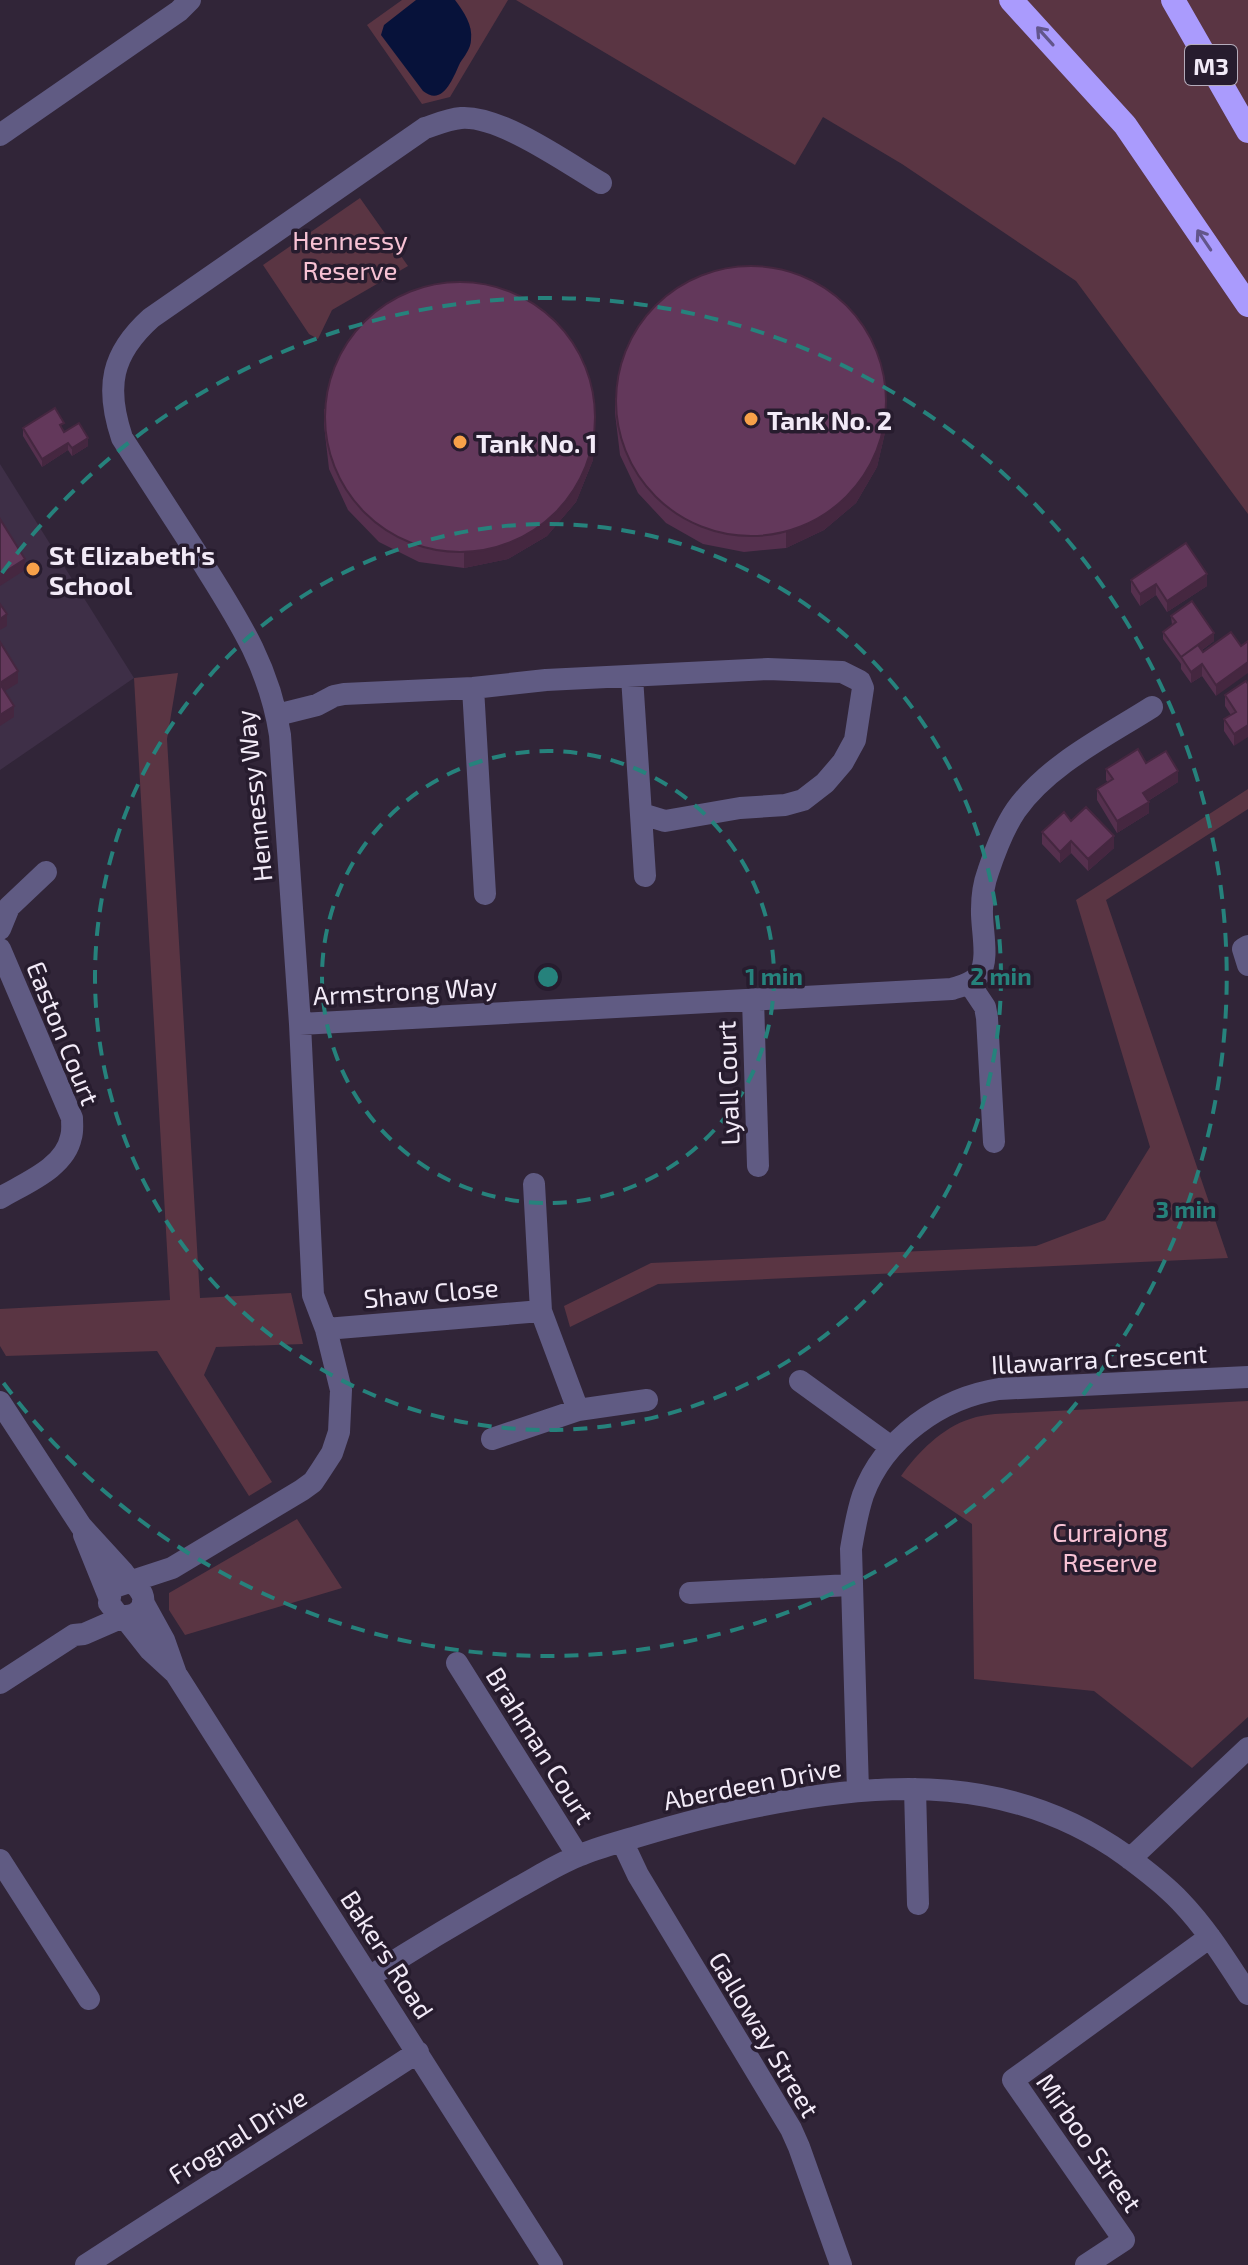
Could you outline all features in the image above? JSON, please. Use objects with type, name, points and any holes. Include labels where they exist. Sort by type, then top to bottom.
[{"type":"highway","points":[[1011,0],[1125,125],[1248,305]]},
{"type":"highway","name":"M3","points":[[1173,0],[1248,131]]},
{"type":"street","points":[[0,135],[179,11],[190,0]]},
{"type":"street","name":"Hennessy Way","points":[[137,1592],[313,1482],[332,1453],[339,1432],[341,1390],[326,1329],[313,1295],[300,1024],[280,735],[275,709],[259,659],[237,617],[122,438],[112,386],[116,367],[135,333],[151,318],[425,128],[464,118],[504,127],[601,183]]},
{"type":"street","points":[[275,709],[319,692],[334,696],[473,688],[546,680],[768,669],[842,672],[860,681],[863,688],[855,740],[843,762],[825,783],[803,800],[665,821],[642,814]]},
{"type":"street","points":[[632,677],[645,876]]},
{"type":"street","points":[[473,688],[485,894]]},
{"type":"street","points":[[994,1142],[985,1007],[969,983],[979,975],[984,963],[982,908],[986,877],[999,840],[1034,787],[1055,769],[1152,707]]},
{"type":"street","points":[[0,929],[9,907],[46,872]]},
{"type":"street","points":[[1248,946],[1243,949],[1248,965]]},
{"type":"street","name":"Easton Court","points":[[0,949],[72,1118],[72,1136],[61,1158],[0,1198]]},
{"type":"street","name":"Armstrong Way","points":[[300,1024],[952,989],[969,983]]},
{"type":"street","name":"Lyall Court","points":[[753,999],[758,1166]]},
{"type":"street","points":[[534,1184],[541,1311],[578,1410]]},
{"type":"street","name":"Shaw Close","points":[[326,1329],[541,1311]]},
{"type":"street","name":"Illawarra Crescent","points":[[858,1791],[851,1549],[855,1521],[864,1493],[891,1447],[930,1416],[980,1392],[1248,1377]]},
{"type":"street","points":[[800,1381],[891,1447]]},
{"type":"street","points":[[492,1439],[578,1410],[647,1400]]},
{"type":"street","name":"Bakers Road","points":[[0,1402],[81,1526],[137,1592],[164,1640],[176,1674],[552,2265]]},
{"type":"street","name":"Bakers Road","points":[[81,1526],[109,1597]]},
{"type":"street","points":[[0,1683],[74,1635],[109,1597],[114,1587],[125,1582],[137,1592],[139,1612],[74,1635]]},
{"type":"street","points":[[690,1593],[850,1585]]},
{"type":"street","points":[[109,1597],[110,1608],[123,1617]]},
{"type":"street","name":"Bakers Road","points":[[123,1617],[150,1650],[176,1674]]},
{"type":"street","name":"Brahman Court","points":[[457,1663],[578,1856]]},
{"type":"street","points":[[1130,1859],[1248,1748]]},
{"type":"street","points":[[915,1789],[918,1904]]},
{"type":"street","name":"Aberdeen Drive","points":[[369,1977],[484,1907],[578,1856],[697,1818],[815,1795],[915,1789],[978,1794],[1026,1805],[1081,1826],[1148,1871],[1180,1901],[1210,1937],[1248,1994]]},
{"type":"street","name":"Galloway Street","points":[[622,1841],[638,1875],[791,2129],[841,2265]]},
{"type":"street","points":[[0,1860],[89,1999]]},
{"type":"street","name":"Mirboo Street","points":[[1086,2265],[1124,2240],[1013,2080],[1210,1937]]},
{"type":"street","name":"Frognal Drive","points":[[86,2265],[418,2052]]},
{"type":"shaded area","name":"St Elizabeth's School","points":[[0,464],[134,678],[0,770]]},
{"type":"green space","points":[[402,0],[508,0],[450,97],[422,104],[367,25]]},
{"type":"green space","points":[[516,0],[1248,0],[1248,514],[1076,281],[902,164],[823,117],[795,165]]},
{"type":"green space","name":"Hennessy Reserve","points":[[360,198],[408,266],[332,310],[318,339],[309,334],[263,265]]},
{"type":"green space","points":[[178,673],[167,739],[200,1298],[291,1293],[303,1344],[216,1347],[204,1375],[272,1482],[249,1496],[157,1351],[6,1356],[0,1346],[0,1309],[170,1300],[134,678]]},
{"type":"green space","points":[[1248,789],[1248,809],[1106,900],[1228,1258],[658,1284],[570,1327],[564,1306],[651,1263],[1036,1246],[1105,1220],[1150,1147],[1076,900]]},
{"type":"green space","name":"Currajong Reserve","points":[[1248,1401],[1248,1717],[1192,1768],[1094,1691],[974,1679],[972,1524],[901,1476],[923,1450],[950,1428],[986,1415]]},
{"type":"green space","points":[[297,1519],[342,1588],[185,1635],[169,1610],[169,1593]]},
{"type":"water","points":[[416,0],[455,0],[471,29],[469,49],[446,89],[436,95],[423,91],[381,35],[384,25]]},
{"type":"building","name":"Tank No. 2","points":[[751,266],[803,276],[837,297],[855,315],[876,349],[886,401],[876,453],[855,487],[837,505],[803,526],[751,536],[699,526],[665,505],[647,487],[626,453],[616,401],[626,349],[647,315],[665,297],[699,276]]},
{"type":"building","name":"Tank No. 1","points":[[460,282],[486,285],[512,293],[535,305],[555,322],[572,342],[584,365],[592,391],[595,417],[592,443],[584,469],[572,492],[555,512],[535,529],[512,541],[486,549],[460,552],[434,549],[408,541],[385,529],[365,512],[348,492],[336,469],[328,443],[325,417],[328,391],[336,365],[348,342],[365,322],[385,305],[408,293],[434,285]]},
{"type":"building","points":[[55,408],[64,423],[60,425],[64,432],[79,423],[88,438],[72,448],[68,443],[42,459],[23,428]]},
{"type":"building","points":[[0,519],[25,559],[0,575]]},
{"type":"building","points":[[1186,543],[1207,574],[1167,601],[1156,584],[1140,594],[1131,580]]},
{"type":"building","points":[[1192,601],[1214,633],[1181,657],[1163,632],[1176,622],[1171,616]]},
{"type":"building","points":[[0,604],[7,614],[0,619]]},
{"type":"building","points":[[1231,632],[1241,646],[1248,641],[1248,662],[1216,685],[1202,664],[1191,672],[1181,657],[1198,645],[1203,652]]},
{"type":"building","points":[[0,642],[18,671],[0,683]]},
{"type":"building","points":[[1246,681],[1248,725],[1234,734],[1224,719],[1236,712],[1225,695]]},
{"type":"building","points":[[0,684],[14,706],[0,715]]},
{"type":"building","points":[[1138,749],[1146,763],[1166,751],[1178,771],[1143,793],[1149,802],[1117,821],[1097,789],[1113,779],[1106,769]]},
{"type":"building","points":[[1086,807],[1114,836],[1088,859],[1071,841],[1060,852],[1042,832],[1064,812],[1071,821]]},
{"type":"place","name":"Tank No. 2","points":[[751,419]]},
{"type":"place","name":"Tank No. 1","points":[[460,442]]},
{"type":"place","name":"St Elizabeth's School","points":[[33,569]]}]
